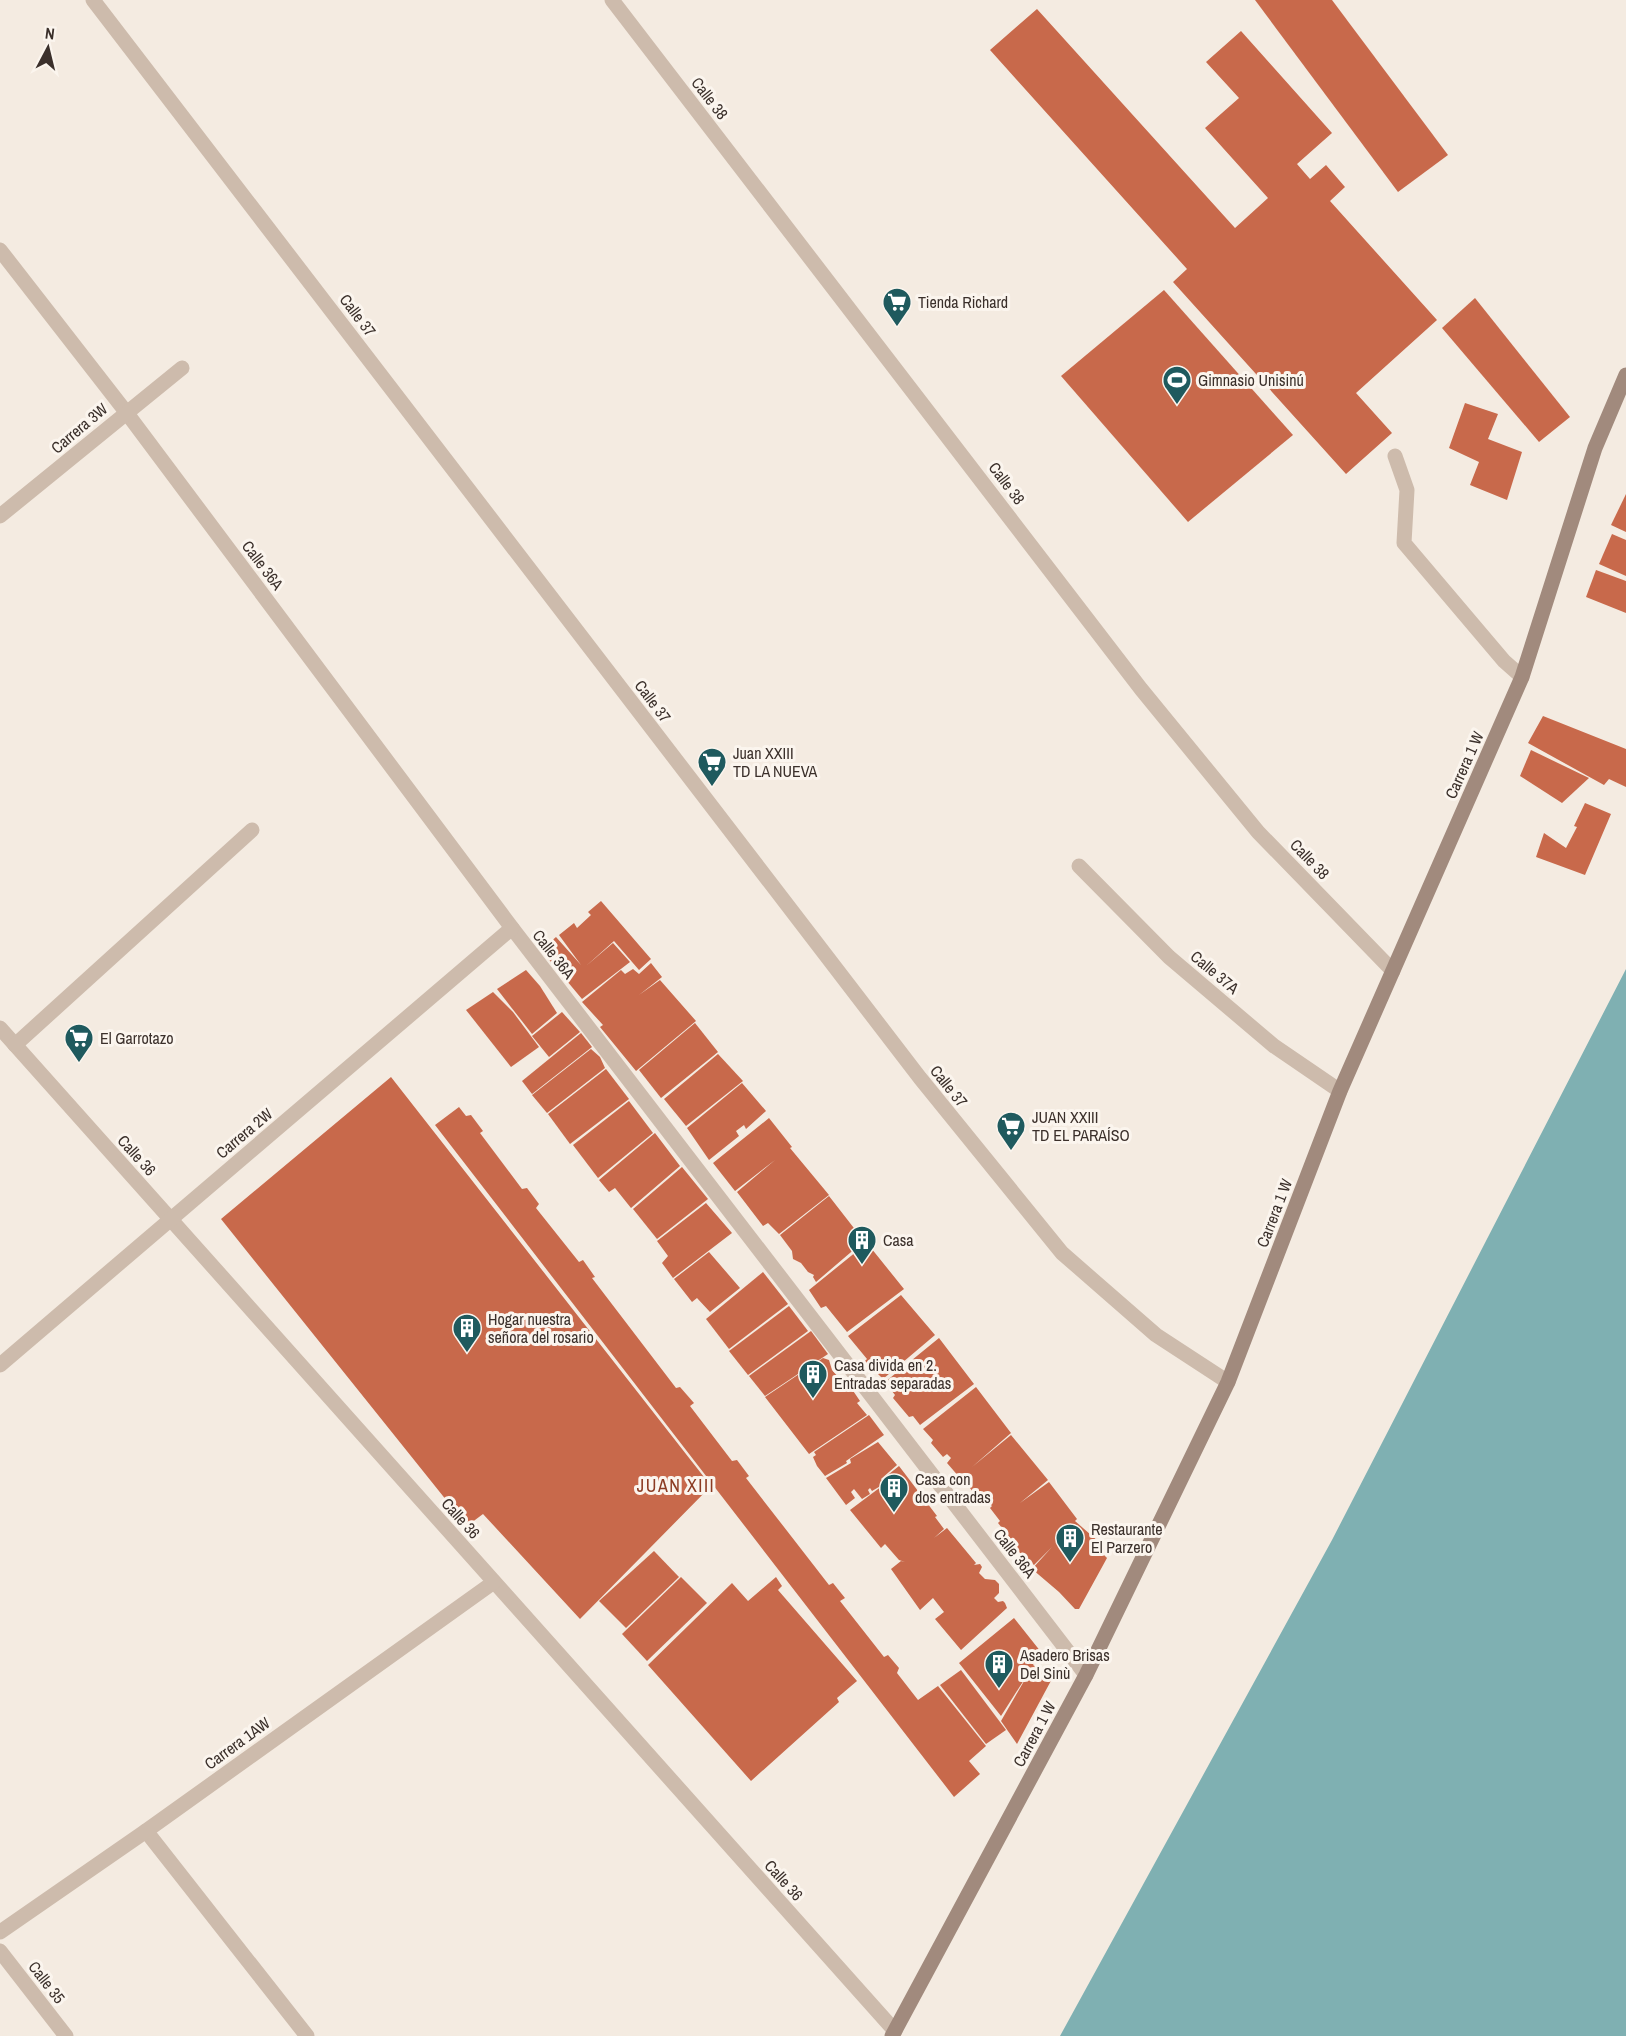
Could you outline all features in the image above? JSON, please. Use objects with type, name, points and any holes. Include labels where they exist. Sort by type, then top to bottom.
[{"type":"street","name":"Calle 37","points":[[93,0],[920,1078],[1062,1253],[1156,1335],[1228,1382]]},
{"type":"street","name":"Calle 38","points":[[612,0],[1141,689],[1258,832],[1393,971]]},
{"type":"street","name":"Calle 36A","points":[[0,250],[126,412],[512,928],[1086,1675]]},
{"type":"street","name":"Carrera 3W","points":[[0,516],[182,368]]},
{"type":"street","name":"Carrera 1 W","points":[[893,2034],[1086,1675],[1228,1382],[1340,1091],[1522,677],[1595,448],[1626,375]]},
{"type":"street","points":[[1395,456],[1407,490],[1404,543],[1504,661],[1522,677]]},
{"type":"street","points":[[15,1045],[252,830]]},
{"type":"street","name":"Calle 37A","points":[[1079,866],[1169,957],[1274,1046],[1340,1091]]},
{"type":"street","name":"Carrera 2W","points":[[0,1365],[512,928]]},
{"type":"street","name":"Calle 36","points":[[0,1028],[893,2034]]},
{"type":"street","name":"Carrera 1AW","points":[[0,1932],[146,1831],[494,1582]]},
{"type":"street","points":[[146,1831],[307,2036]]},
{"type":"street","name":"Calle 35","points":[[0,1951],[66,2036]]},
{"type":"water","points":[[1626,969],[1626,2036],[1060,2036],[1332,1540]]},
{"type":"building","points":[[1255,0],[1332,0],[1448,155],[1398,192]]},
{"type":"building","points":[[1037,9],[1235,228],[1268,198],[1205,128],[1239,98],[1206,62],[1241,31],[1332,133],[1297,164],[1310,179],[1326,165],[1345,187],[1330,201],[1437,320],[1356,393],[1392,433],[1346,474],[1173,282],[1187,269],[990,50]]},
{"type":"building","name":"Gimnasio Unisinú","points":[[1164,290],[1293,435],[1188,522],[1061,376]]},
{"type":"building","points":[[1475,298],[1570,417],[1539,442],[1442,328]]},
{"type":"building","points":[[1465,403],[1498,414],[1488,439],[1522,452],[1507,500],[1470,485],[1479,462],[1449,448]]},
{"type":"building","points":[[1626,494],[1626,532],[1611,525]]},
{"type":"building","points":[[1612,534],[1626,540],[1626,576],[1599,564]]},
{"type":"building","points":[[1596,570],[1626,581],[1626,613],[1586,597]]},
{"type":"building","points":[[1543,716],[1626,749],[1626,787],[1609,779],[1604,785],[1528,743]]},
{"type":"building","points":[[1531,750],[1589,778],[1562,803],[1520,776]]},
{"type":"building","points":[[1585,803],[1611,814],[1585,875],[1536,857],[1544,833],[1566,848],[1577,827],[1574,826]]},
{"type":"building","points":[[601,901],[651,959],[639,970],[614,941],[586,966],[613,943],[630,962],[582,999],[541,950],[556,937],[581,965],[559,935],[574,923],[577,928],[591,915],[588,912]]},
{"type":"building","points":[[651,963],[662,977],[639,995],[660,980],[696,1021],[636,1071],[600,1027],[603,1025],[582,1002],[621,970],[625,974],[633,969],[639,974]]},
{"type":"building","points":[[526,970],[540,986],[557,1013],[532,1034],[497,989]]},
{"type":"building","points":[[493,992],[513,1012],[539,1047],[511,1067],[466,1010]]},
{"type":"building","points":[[562,1012],[580,1032],[549,1057],[532,1036]]},
{"type":"building","points":[[695,1023],[718,1052],[661,1098],[639,1070]]},
{"type":"building","points":[[581,1033],[592,1047],[532,1094],[522,1081]]},
{"type":"building","points":[[591,1049],[600,1057],[605,1068],[547,1113],[532,1095]]},
{"type":"building","points":[[718,1054],[743,1081],[686,1126],[664,1099]]},
{"type":"building","points":[[606,1069],[629,1099],[570,1144],[548,1114]]},
{"type":"building","name":"Hogar nuestra señora del rosario","points":[[391,1077],[711,1486],[580,1619],[483,1514],[467,1526],[221,1219]]},
{"type":"building","points":[[742,1083],[766,1111],[746,1129],[744,1125],[736,1131],[739,1136],[709,1160],[687,1128]]},
{"type":"building","points":[[629,1101],[653,1133],[598,1178],[573,1145]]},
{"type":"building","points":[[459,1107],[466,1116],[471,1115],[483,1131],[480,1133],[522,1189],[527,1188],[539,1204],[536,1208],[579,1262],[583,1260],[595,1277],[592,1278],[676,1388],[680,1387],[694,1403],[690,1406],[732,1461],[737,1460],[749,1476],[746,1478],[829,1585],[833,1583],[845,1598],[840,1601],[884,1657],[888,1655],[899,1668],[897,1673],[918,1700],[938,1686],[986,1746],[969,1761],[980,1774],[954,1797],[435,1125]]},
{"type":"building","points":[[769,1118],[792,1147],[790,1148],[829,1195],[779,1234],[768,1223],[763,1226],[737,1192],[775,1160],[735,1191],[713,1163]]},
{"type":"building","points":[[655,1133],[680,1166],[631,1208],[615,1188],[609,1192],[599,1180]]},
{"type":"building","points":[[682,1167],[708,1199],[657,1239],[633,1209]]},
{"type":"building","name":"Casa","points":[[829,1196],[864,1241],[816,1282],[814,1275],[793,1259],[792,1251],[780,1235]]},
{"type":"building","points":[[706,1203],[732,1233],[673,1278],[662,1263],[668,1256],[657,1241]]},
{"type":"building","name":"Casa","points":[[867,1243],[904,1289],[847,1332],[826,1306],[821,1308],[809,1290]]},
{"type":"building","points":[[709,1252],[740,1288],[710,1312],[697,1298],[692,1302],[674,1279]]},
{"type":"building","points":[[763,1272],[788,1304],[729,1349],[706,1319]]},
{"type":"building","name":"Casa","points":[[901,1295],[935,1335],[883,1379],[865,1361],[867,1359],[848,1336]]},
{"type":"building","points":[[789,1306],[808,1331],[748,1375],[729,1351]]},
{"type":"building","points":[[811,1331],[828,1354],[765,1396],[749,1376]]},
{"type":"building","points":[[939,1338],[974,1384],[920,1425],[913,1416],[909,1417],[893,1398],[895,1395],[885,1382]]},
{"type":"building","name":"Casa divida en 2. Entradas separadas","points":[[823,1358],[829,1360],[832,1370],[839,1378],[843,1376],[860,1401],[857,1403],[867,1415],[809,1454],[765,1397]]},
{"type":"building","points":[[976,1387],[1011,1433],[972,1467],[1011,1435],[1048,1480],[1020,1503],[1049,1482],[1077,1519],[1075,1521],[1106,1551],[1103,1554],[1107,1558],[1079,1609],[1075,1609],[1032,1569],[1052,1547],[1034,1565],[1027,1558],[1025,1559],[998,1523],[1000,1521],[990,1508],[992,1506],[986,1500],[982,1504],[961,1476],[960,1478],[947,1463],[951,1458],[947,1454],[943,1457],[923,1429]]},
{"type":"building","points":[[869,1415],[884,1435],[846,1461],[847,1463],[825,1476],[817,1466],[813,1457],[816,1455],[814,1452]]},
{"type":"building","points":[[878,1442],[897,1465],[881,1479],[884,1484],[872,1491],[870,1488],[868,1490],[870,1494],[862,1499],[854,1489],[851,1492],[855,1498],[846,1505],[826,1478],[851,1463],[850,1459]]},
{"type":"building","points":[[899,1466],[937,1516],[935,1517],[944,1529],[934,1538],[947,1528],[976,1563],[974,1565],[980,1564],[982,1567],[979,1573],[985,1579],[995,1580],[999,1584],[999,1593],[994,1598],[998,1602],[1003,1601],[1007,1608],[961,1650],[935,1619],[944,1612],[933,1598],[920,1610],[891,1569],[901,1561],[905,1562],[899,1560],[885,1544],[881,1548],[850,1510],[888,1482],[884,1478]]},
{"type":"building","points":[[654,1551],[679,1577],[626,1628],[599,1601]]},
{"type":"building","points":[[681,1577],[707,1603],[647,1661],[622,1634]]},
{"type":"building","points":[[776,1577],[782,1586],[778,1590],[857,1681],[837,1698],[839,1702],[751,1781],[648,1665],[732,1583],[748,1601]]},
{"type":"building","name":"Asadero Brisas Del Sinù","points":[[1014,1618],[1041,1652],[1033,1665],[1053,1677],[1017,1744],[1001,1721],[1031,1669],[1001,1716],[959,1663]]},
{"type":"building","points":[[961,1670],[1006,1730],[986,1744],[940,1685]]},
{"type":"place","name":"Tienda Richard","points":[[897,328]]},
{"type":"place","name":"Gimnasio Unisinú","points":[[1177,406]]},
{"type":"place","name":"Juan XXIII TD LA NUEVA","points":[[712,788]]},
{"type":"place","name":"El Garrotazo","points":[[79,1064]]},
{"type":"place","name":"JUAN XXIII TD EL PARAÍSO","points":[[1011,1152]]},
{"type":"place","name":"Casa","points":[[862,1266]]},
{"type":"place","name":"Hogar nuestra señora del rosario","points":[[467,1354]]},
{"type":"place","name":"Casa divida en 2. Entradas separadas","points":[[813,1400]]},
{"type":"place","name":"Casa con dos entradas","points":[[894,1514]]},
{"type":"place","name":"Restaurante El Parzero","points":[[1070,1564]]},
{"type":"place","name":"Asadero Brisas Del Sinù","points":[[999,1690]]},
{"type":"district","name":"JUAN XIII","points":[[676,1486]]}]
